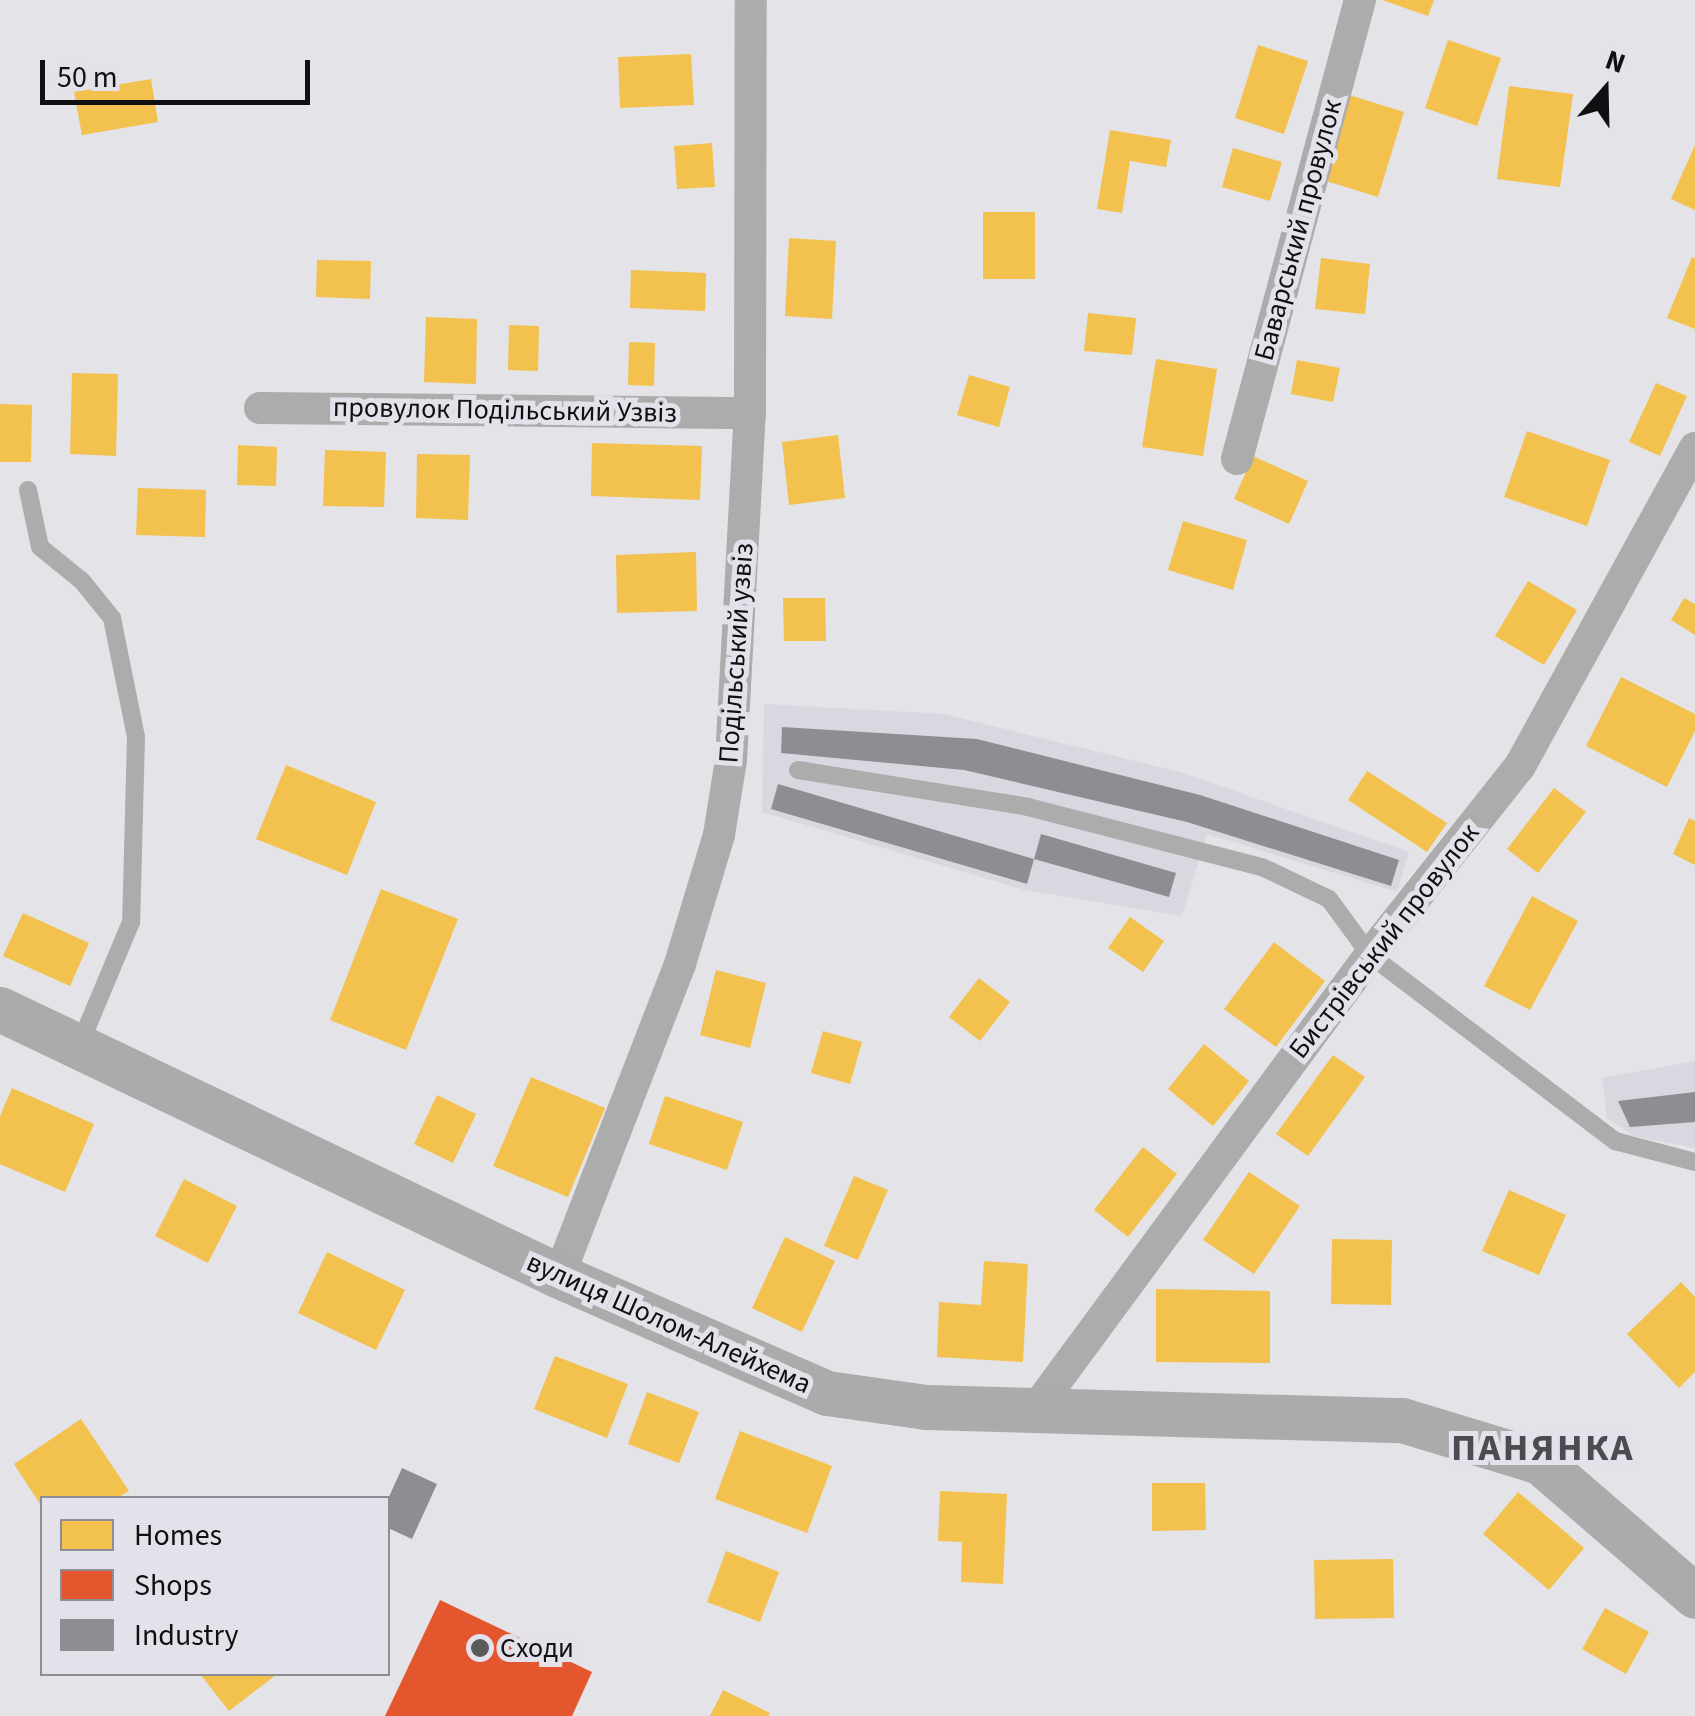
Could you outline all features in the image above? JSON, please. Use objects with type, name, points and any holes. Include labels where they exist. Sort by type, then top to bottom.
[{"type":"main road","name":"вулиця Шолом-Алейхема","points":[[0,1009],[559,1276],[826,1393],[926,1407],[1402,1420],[1473,1437],[1540,1462],[1695,1596]]},
{"type":"street","name":"Подільський узвіз","points":[[559,1276],[680,964],[719,834],[731,760],[750,413],[751,0]]},
{"type":"street","name":"Баварський провулок","points":[[1236,459],[1360,0]]},
{"type":"street","name":"провулок Подільський Узвіз","points":[[260,408],[750,413]]},
{"type":"street","name":"Бистрівський провулок","points":[[1035,1410],[1370,955],[1520,766],[1695,448]]},
{"type":"lane","points":[[28,490],[40,546],[82,581],[112,618],[136,737],[131,922],[80,1044]]},
{"type":"lane","points":[[798,770],[1028,807],[1262,866],[1330,899],[1370,955],[1616,1141],[1695,1162]]},
{"type":"shaded area","points":[[764,704],[944,714],[1183,773],[1409,852],[1397,892],[1207,834],[1182,916],[1025,890],[762,812]]},
{"type":"shaded area","points":[[1695,1061],[1695,1148],[1634,1136],[1607,1118],[1602,1078]]},
{"type":"building: Homes","points":[[1382,0],[1434,0],[1428,16]]},
{"type":"building: Homes","points":[[1448,40],[1501,58],[1477,126],[1425,108]]},
{"type":"building: Homes","points":[[1258,45],[1308,61],[1284,134],[1235,118]]},
{"type":"building: Homes","points":[[691,54],[694,105],[620,108],[618,57]]},
{"type":"building: Homes","points":[[151,79],[158,122],[82,135],[74,92]]},
{"type":"building: Homes","points":[[1509,86],[1573,94],[1560,187],[1497,179]]},
{"type":"building: Homes","points":[[1349,95],[1404,112],[1378,197],[1323,180]]},
{"type":"building: Homes","points":[[1110,130],[1171,140],[1166,167],[1130,161],[1122,213],[1097,209]]},
{"type":"building: Homes","points":[[712,143],[715,187],[677,189],[674,146]]},
{"type":"building: Homes","points":[[1695,145],[1695,210],[1671,199]]},
{"type":"building: Homes","points":[[1233,148],[1282,162],[1270,201],[1222,187]]},
{"type":"building: Homes","points":[[983,212],[1035,212],[1035,279],[983,279]]},
{"type":"building: Homes","points":[[789,238],[836,241],[832,319],[785,316]]},
{"type":"building: Homes","points":[[1692,257],[1695,258],[1695,329],[1667,318]]},
{"type":"building: Homes","points":[[1321,258],[1370,264],[1365,314],[1315,309]]},
{"type":"building: Homes","points":[[317,260],[371,261],[370,299],[316,297]]},
{"type":"building: Homes","points":[[631,270],[706,273],[705,311],[630,308]]},
{"type":"building: Homes","points":[[1088,313],[1136,318],[1132,355],[1084,351]]},
{"type":"building: Homes","points":[[426,317],[477,319],[476,384],[424,382]]},
{"type":"building: Homes","points":[[509,325],[539,326],[538,371],[508,370]]},
{"type":"building: Homes","points":[[629,342],[655,343],[654,386],[628,385]]},
{"type":"building: Homes","points":[[1156,359],[1217,369],[1203,456],[1142,447]]},
{"type":"building: Homes","points":[[1297,360],[1340,368],[1333,402],[1291,394]]},
{"type":"building: Homes","points":[[72,373],[118,374],[116,456],[70,454]]},
{"type":"building: Homes","points":[[969,375],[1010,387],[999,427],[957,415]]},
{"type":"building: Homes","points":[[1656,383],[1687,396],[1660,456],[1629,442]]},
{"type":"building: Homes","points":[[0,404],[32,405],[31,462],[0,462]]},
{"type":"building: Homes","points":[[1527,431],[1610,460],[1587,526],[1504,497]]},
{"type":"building: Homes","points":[[838,435],[845,498],[789,505],[782,442]]},
{"type":"building: Homes","points":[[592,443],[702,446],[700,500],[591,496]]},
{"type":"building: Homes","points":[[238,445],[277,447],[276,486],[237,485]]},
{"type":"building: Homes","points":[[325,450],[386,452],[384,507],[323,506]]},
{"type":"building: Homes","points":[[417,454],[470,455],[468,520],[416,518]]},
{"type":"building: Homes","points":[[1253,456],[1308,481],[1289,524],[1234,499]]},
{"type":"building: Homes","points":[[138,488],[206,490],[205,537],[136,535]]},
{"type":"building: Homes","points":[[1183,521],[1247,540],[1233,590],[1168,570]]},
{"type":"building: Homes","points":[[696,552],[697,611],[617,613],[616,555]]},
{"type":"building: Homes","points":[[1528,581],[1577,610],[1544,665],[1495,636]]},
{"type":"building: Homes","points":[[783,598],[825,598],[826,641],[784,641]]},
{"type":"building: Homes","points":[[1684,598],[1695,604],[1695,635],[1671,620]]},
{"type":"building: Homes","points":[[1621,677],[1695,714],[1695,731],[1667,787],[1586,746]]},
{"type":"building: Homes","points":[[286,765],[376,802],[347,875],[256,839]]},
{"type":"building: Homes","points":[[1367,771],[1447,823],[1427,852],[1348,800]]},
{"type":"building: Homes","points":[[1554,788],[1586,812],[1538,873],[1507,849]]},
{"type":"building: Homes","points":[[1689,818],[1695,821],[1695,865],[1673,854]]},
{"type":"building: Homes","points":[[381,889],[458,919],[406,1050],[330,1020]]},
{"type":"building: Homes","points":[[1532,896],[1578,921],[1530,1010],[1484,986]]},
{"type":"building: Homes","points":[[23,913],[89,943],[70,986],[3,956]]},
{"type":"building: Homes","points":[[1130,917],[1164,941],[1143,972],[1108,948]]},
{"type":"building: Homes","points":[[1274,942],[1325,981],[1276,1047],[1224,1009]]},
{"type":"building: Homes","points":[[716,970],[766,983],[750,1048],[700,1035]]},
{"type":"building: Homes","points":[[979,978],[1010,1002],[980,1041],[949,1017]]},
{"type":"building: Homes","points":[[823,1031],[862,1042],[850,1084],[811,1073]]},
{"type":"building: Homes","points":[[1204,1044],[1249,1081],[1213,1126],[1168,1089]]},
{"type":"building: Homes","points":[[1333,1055],[1365,1077],[1308,1156],[1276,1134]]},
{"type":"building: Homes","points":[[531,1077],[605,1108],[568,1197],[493,1166]]},
{"type":"building: Homes","points":[[12,1088],[94,1124],[65,1192],[0,1164],[0,1116]]},
{"type":"building: Homes","points":[[437,1095],[476,1114],[453,1163],[414,1144]]},
{"type":"building: Homes","points":[[665,1096],[743,1122],[727,1170],[649,1144]]},
{"type":"building: Homes","points":[[1143,1147],[1177,1174],[1128,1237],[1094,1210]]},
{"type":"building: Homes","points":[[1249,1172],[1300,1206],[1254,1274],[1203,1240]]},
{"type":"building: Homes","points":[[854,1176],[888,1190],[858,1260],[824,1246]]},
{"type":"building: Homes","points":[[184,1179],[237,1206],[208,1263],[155,1236]]},
{"type":"building: Homes","points":[[1509,1190],[1566,1215],[1539,1275],[1482,1251]]},
{"type":"building: Homes","points":[[785,1237],[835,1261],[802,1332],[752,1308]]},
{"type":"building: Homes","points":[[1332,1239],[1392,1240],[1391,1305],[1331,1304]]},
{"type":"building: Homes","points":[[327,1252],[405,1290],[376,1350],[298,1313]]},
{"type":"building: Homes","points":[[984,1261],[1028,1264],[1023,1362],[937,1357],[939,1302],[981,1305]]},
{"type":"building: Homes","points":[[1681,1282],[1695,1297],[1695,1372],[1679,1388],[1627,1334]]},
{"type":"building: Homes","points":[[1156,1289],[1270,1291],[1270,1363],[1156,1362]]},
{"type":"building: Homes","points":[[555,1356],[628,1384],[607,1438],[534,1409]]},
{"type":"building: Homes","points":[[647,1392],[699,1412],[679,1463],[628,1444]]},
{"type":"building: Homes","points":[[81,1419],[129,1491],[120,1496],[40,1496],[40,1504],[14,1464]]},
{"type":"building: Homes","points":[[740,1431],[832,1466],[807,1533],[715,1499]]},
{"type":"building: Homes","points":[[1152,1483],[1205,1483],[1206,1530],[1152,1531]]},
{"type":"building: Homes","points":[[940,1491],[1007,1494],[1003,1584],[961,1582],[962,1542],[938,1541]]},
{"type":"building: Homes","points":[[1518,1492],[1584,1548],[1549,1590],[1483,1534]]},
{"type":"building: Homes","points":[[726,1551],[779,1572],[760,1622],[707,1602]]},
{"type":"building: Homes","points":[[1393,1559],[1394,1618],[1315,1619],[1314,1560]]},
{"type":"building: Homes","points":[[1605,1608],[1649,1632],[1626,1674],[1582,1649]]},
{"type":"building: Homes","points":[[202,1676],[274,1676],[229,1711]]},
{"type":"building: Homes","points":[[723,1690],[770,1713],[710,1716]]},
{"type":"building: Shops","name":"Сходи","points":[[440,1600],[592,1672],[572,1716],[385,1716]]},
{"type":"building: Industry","points":[[782,727],[977,739],[1200,795],[1399,860],[1391,886],[1187,822],[964,770],[781,753]]},
{"type":"building: Industry","points":[[778,784],[1034,859],[1027,884],[771,809]]},
{"type":"building: Industry","points":[[1041,834],[1176,873],[1169,897],[1034,859]]},
{"type":"building: Industry","points":[[1695,1092],[1695,1122],[1630,1127],[1618,1101]]},
{"type":"building: Industry","points":[[402,1468],[437,1484],[412,1539],[390,1529],[389,1496]]},
{"type":"place","name":"Сходи","points":[[480,1648]]},
{"type":"district","name":"ПАНЯНКА","points":[[1543,1449]]}]
